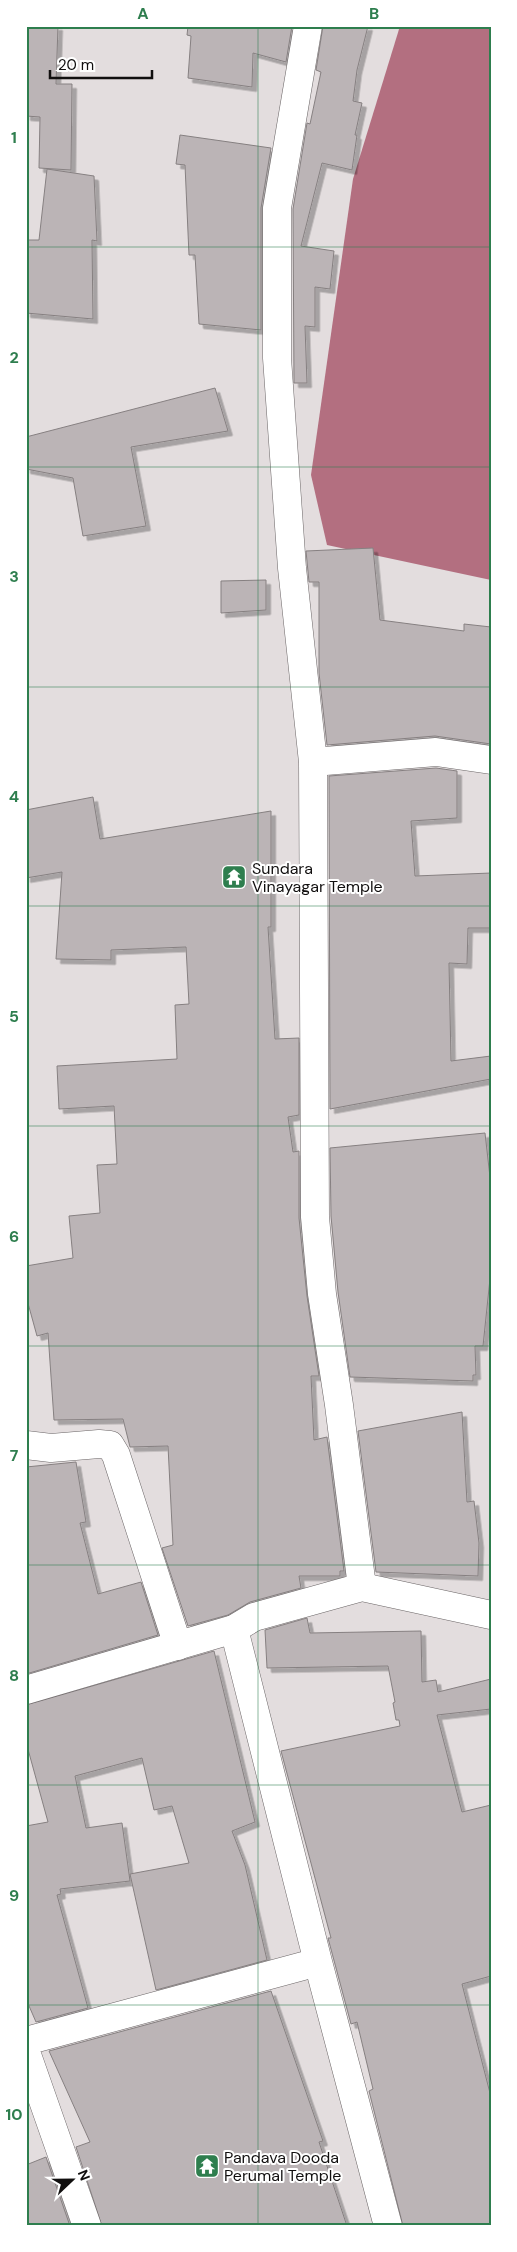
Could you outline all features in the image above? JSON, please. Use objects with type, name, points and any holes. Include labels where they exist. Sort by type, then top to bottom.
[{"type":"street","points":[[308,26],[277,208],[277,358],[292,568],[313,762],[315,1217],[322,1294],[339,1405],[362,1587]]},
{"type":"street","points":[[313,762],[436,752],[491,760]]},
{"type":"street","points":[[26,1445],[51,1448],[99,1444],[110,1445],[116,1455],[178,1646]]},
{"type":"street","points":[[26,1690],[234,1629],[254,1617],[362,1587],[491,1615]]},
{"type":"street","points":[[234,1629],[318,1962],[388,2226]]},
{"type":"street","points":[[26,2041],[318,1962]]},
{"type":"street","points":[[26,2052],[87,2226]]},
{"type":"shaded area","points":[[400,26],[491,26],[491,580],[327,545],[311,475],[353,179]]},
{"type":"building","points":[[26,26],[58,26],[56,84],[72,84],[71,170],[39,168],[40,117],[26,116]]},
{"type":"building","points":[[188,26],[292,26],[286,62],[253,53],[252,87],[188,78],[191,36],[187,35]]},
{"type":"building","points":[[323,26],[368,26],[357,70],[353,101],[362,103],[355,135],[357,135],[352,170],[322,163],[301,246],[334,251],[330,289],[315,287],[315,327],[305,326],[307,383],[294,383],[293,209],[307,123],[310,124],[321,72],[316,70]]},
{"type":"building","points":[[180,135],[271,148],[261,208],[261,330],[199,324],[195,255],[189,255],[185,165],[176,164]]},
{"type":"building","points":[[47,169],[94,176],[97,241],[92,240],[93,319],[26,313],[26,240],[39,240]]},
{"type":"building","points":[[215,388],[228,431],[131,447],[146,526],[83,536],[73,478],[26,469],[26,437]]},
{"type":"building","points":[[373,548],[380,620],[464,631],[464,624],[491,627],[491,744],[435,736],[327,745],[319,673],[319,582],[309,582],[306,551]]},
{"type":"building","points":[[266,580],[266,610],[221,613],[221,581]]},
{"type":"building","points":[[436,768],[457,771],[457,818],[411,821],[415,876],[491,873],[491,928],[468,928],[467,964],[449,963],[451,1061],[491,1056],[491,1079],[330,1109],[329,776]]},
{"type":"building","points":[[93,797],[100,839],[271,811],[271,927],[268,927],[275,1039],[299,1038],[299,1115],[288,1117],[293,1152],[299,1151],[299,1218],[307,1296],[319,1376],[311,1376],[314,1440],[327,1437],[344,1571],[340,1571],[340,1576],[299,1576],[301,1588],[250,1602],[228,1615],[188,1626],[162,1548],[173,1545],[168,1446],[130,1447],[123,1419],[54,1420],[48,1333],[37,1336],[26,1296],[26,1266],[73,1258],[69,1216],[100,1213],[97,1165],[117,1164],[114,1106],[59,1109],[57,1066],[177,1059],[175,1005],[189,1004],[186,947],[111,950],[111,960],[56,959],[62,872],[26,878],[26,810]]},
{"type":"building","points":[[485,1133],[491,1186],[491,1269],[483,1346],[475,1346],[476,1375],[473,1375],[473,1381],[350,1377],[338,1292],[331,1216],[330,1148]]},
{"type":"building","points":[[462,1412],[467,1502],[474,1501],[479,1543],[478,1576],[376,1572],[358,1431]]},
{"type":"building","points":[[76,1462],[86,1522],[80,1523],[98,1594],[141,1582],[158,1635],[26,1674],[26,1467]]},
{"type":"building","points":[[307,1618],[310,1633],[421,1631],[422,1682],[436,1680],[438,1692],[491,1679],[491,1709],[437,1715],[462,1812],[491,1805],[491,1976],[462,1984],[491,2097],[491,2226],[403,2226],[369,2091],[373,2089],[357,2022],[351,2024],[328,1938],[331,1938],[281,1751],[400,1726],[399,1720],[396,1720],[393,1703],[395,1702],[388,1666],[267,1668],[265,1630]]},
{"type":"building","points":[[214,1651],[255,1822],[232,1831],[245,1865],[267,1960],[156,1990],[130,1874],[189,1863],[172,1806],[154,1810],[142,1758],[75,1776],[86,1828],[122,1823],[130,1881],[60,1889],[61,1894],[57,1895],[88,2008],[36,2022],[26,1999],[26,1826],[48,1822],[26,1742],[26,1705]]},
{"type":"building","points":[[271,1991],[323,2141],[319,2142],[347,2226],[102,2226],[76,2147],[90,2142],[49,2051]]},
{"type":"building","points":[[46,2157],[70,2226],[26,2226],[26,2165]]},
{"type":"place","name":"Sundara Vinayagar Temple","points":[[234,877]]},
{"type":"place","name":"Pandava Dooda Perumal Temple","points":[[207,2166]]}]
